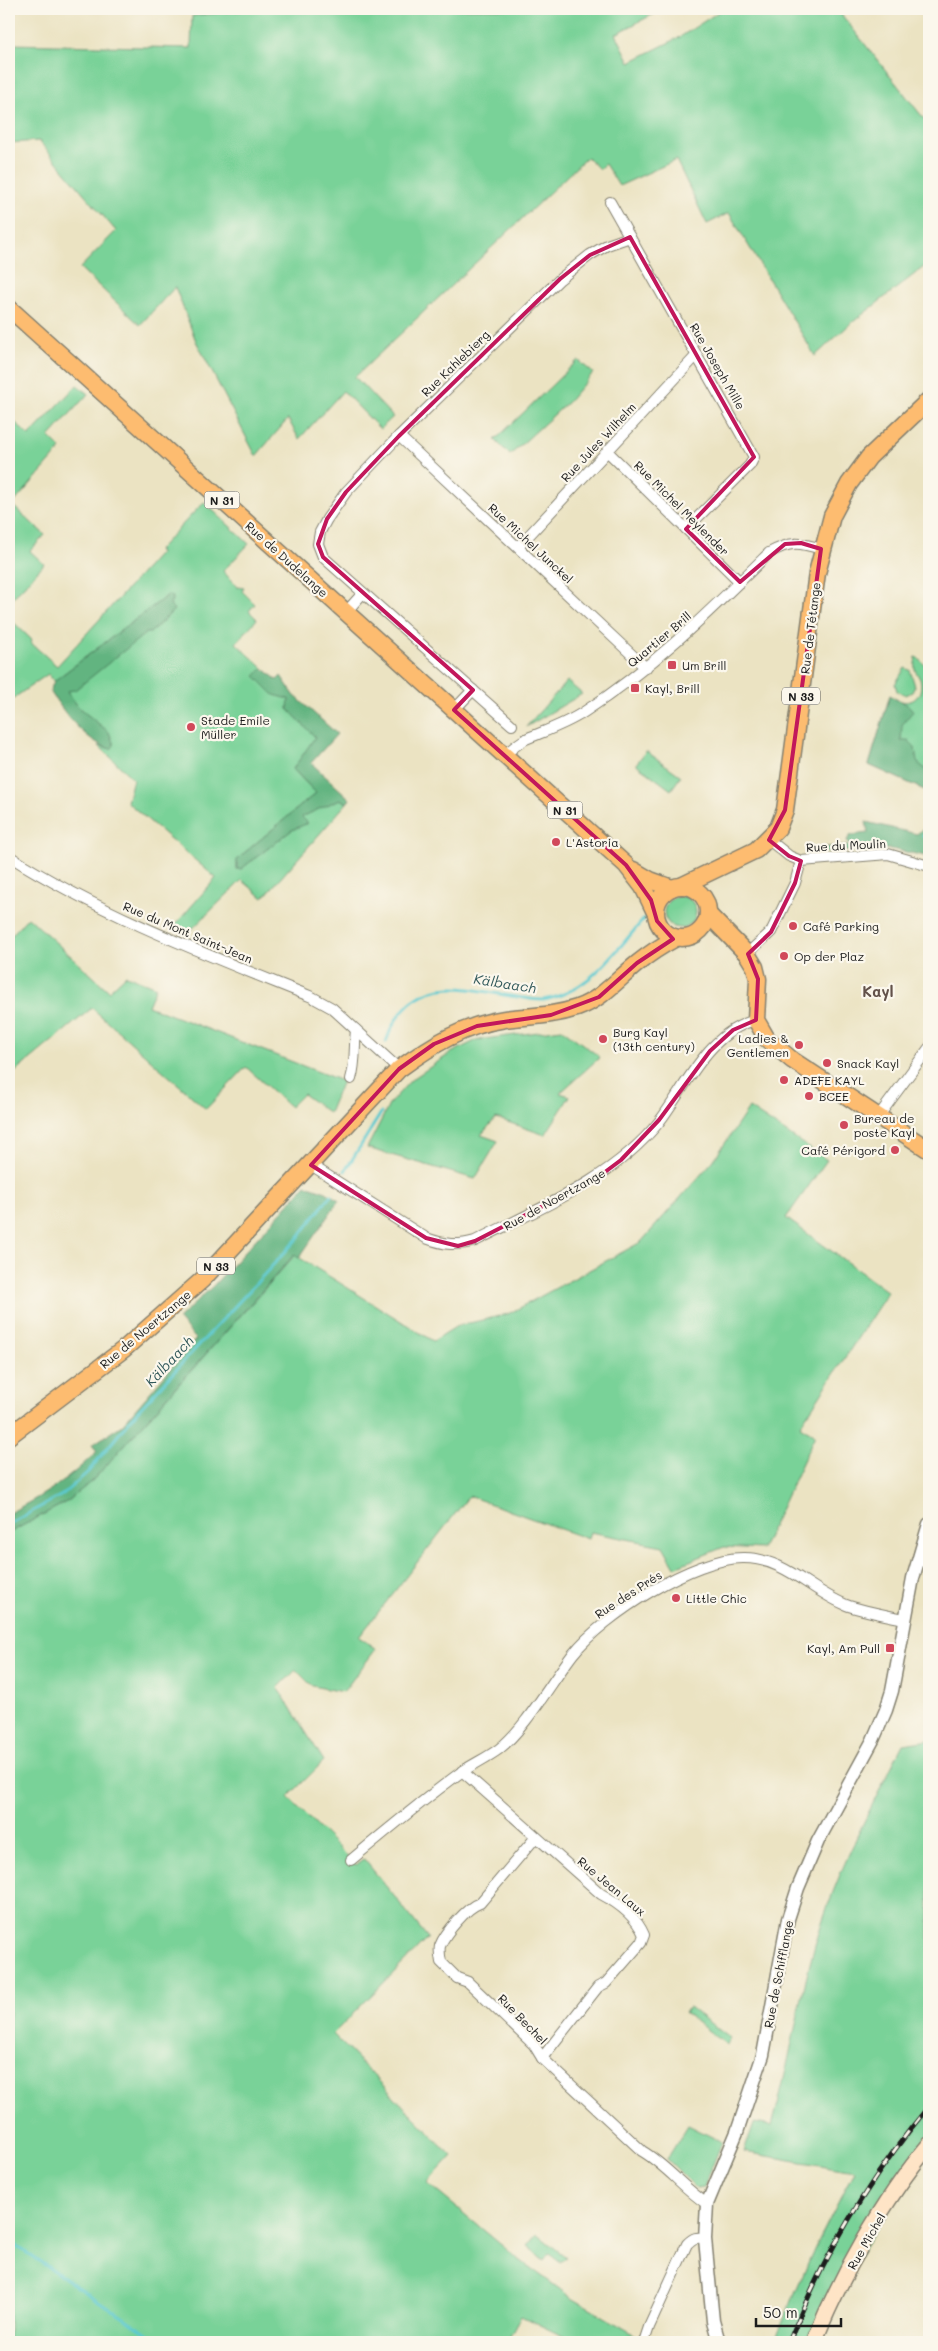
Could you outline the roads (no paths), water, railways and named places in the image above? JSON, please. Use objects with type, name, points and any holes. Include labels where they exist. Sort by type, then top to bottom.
[{"type":"main road","name":"Rue de Dudelange","points":[[9,308],[626,865],[650,880],[676,887]]},
{"type":"main road","name":"Rue de Tétange","points":[[726,864],[756,850],[769,840],[778,828],[785,810],[821,549],[832,516],[849,484],[869,458],[929,400]]},
{"type":"main road","name":"N 33","points":[[676,887],[726,864]]},
{"type":"main road","points":[[696,935],[702,929],[713,882],[726,864]]},
{"type":"main road","name":"Rue de Dudelange","points":[[626,865],[643,887],[656,916]]},
{"type":"main road","points":[[742,948],[715,936],[696,935],[676,938],[661,929],[656,916],[657,902],[663,893],[676,887],[691,887],[699,892],[707,907],[742,948],[755,967],[758,979],[756,1020],[767,1039],[792,1060],[929,1150]]},
{"type":"main road","name":"N 33","points":[[637,963],[649,941],[656,916]]},
{"type":"main road","name":"N 33","points":[[637,963],[676,938]]},
{"type":"main road","name":"Rue de Noertzange","points":[[9,1436],[158,1320],[223,1259],[399,1069],[434,1044],[477,1026],[504,1019],[551,1015],[578,1008],[599,997],[637,963]]},
{"type":"main road","name":"Rue Michel","points":[[814,2342],[828,2309],[872,2228],[929,2145]]},
{"type":"street","name":"Rue Joseph Mille","points":[[610,202],[754,457],[750,465],[686,529]]},
{"type":"street","name":"Rue Kahlebierg","points":[[320,532],[346,492],[399,436],[560,279],[590,255],[607,245],[630,237]]},
{"type":"street","name":"Rue Jules Wilhelm","points":[[518,547],[697,355]]},
{"type":"street","name":"Rue Michel Junckel","points":[[399,436],[646,668]]},
{"type":"street","name":"Rue Michel Meylender","points":[[607,451],[740,582]]},
{"type":"street","name":"Rue de Dudelange","points":[[320,532],[318,544],[323,557],[512,725]]},
{"type":"street","name":"Quartier Brill","points":[[504,755],[524,740],[551,730],[584,712],[646,668],[681,640],[769,554],[785,544],[801,542],[821,549]]},
{"type":"street","points":[[346,612],[363,593]]},
{"type":"street","points":[[454,710],[473,690]]},
{"type":"street","name":"Rue du Moulin","points":[[769,840],[789,856],[801,860],[888,854],[929,866]]},
{"type":"street","name":"Rue du Mont Saint-Jean","points":[[9,856],[109,912],[169,940],[312,997],[332,1008],[399,1069]]},
{"type":"street","points":[[742,948],[771,932],[797,877],[801,860]]},
{"type":"street","name":"Rue de Noertzange","points":[[311,1165],[426,1238],[442,1244],[458,1246],[476,1241],[596,1178],[621,1160],[660,1120],[710,1051],[743,1023],[756,1020]]},
{"type":"street","points":[[351,1079],[355,1065],[354,1047],[356,1030]]},
{"type":"street","points":[[878,1117],[929,1048]]},
{"type":"street","name":"Rue de Schifflange","points":[[718,2342],[713,2321],[705,2239],[706,2204],[737,2132],[763,2055],[788,1918],[818,1841],[873,1740],[886,1710],[892,1691],[912,1578],[929,1524]]},
{"type":"street","name":"Rue des Prés","points":[[351,1860],[462,1771],[500,1748],[516,1732],[574,1652],[591,1634],[613,1616],[687,1572],[716,1561],[744,1558],[767,1562],[790,1571],[823,1593],[849,1606],[904,1619]]},
{"type":"street","name":"Rue Jean Laux","points":[[462,1771],[601,1894],[613,1900],[639,1923],[644,1935],[641,1943],[606,1983],[598,1987],[542,2058]]},
{"type":"street","name":"Rue Bechel","points":[[536,1837],[480,1903],[472,1905],[446,1935],[440,1948],[441,1962],[457,1978],[468,1982],[534,2045],[542,2058],[642,2151],[655,2159],[690,2193],[706,2204]]},
{"type":"street","points":[[644,2342],[656,2309],[687,2244],[692,2239],[699,2237],[705,2239]]},
{"type":"waterway","name":"Kälbaach","points":[[923,836],[929,833]]},
{"type":"waterway","name":"Kälbaach","points":[[386,1042],[395,1021],[402,1011],[410,1003],[436,990],[465,988],[543,1000],[560,996],[588,979],[600,968],[645,918]]},
{"type":"waterway","name":"Kälbaach","points":[[345,1171],[381,1113]]},
{"type":"waterway","name":"Kälbaach","points":[[9,1524],[62,1495],[88,1472],[136,1413],[298,1238],[331,1195]]},
{"type":"waterway","points":[[9,2241],[160,2342]]},
{"type":"railway","points":[[789,2342],[817,2279],[850,2218],[887,2161],[929,2106]]},
{"type":"place","name":"Um Brill","points":[[672,665]]},
{"type":"place","name":"Kayl, Brill","points":[[635,688]]},
{"type":"place","name":"Stade Emile Müller","points":[[191,727]]},
{"type":"place","name":"L'Astoria","points":[[556,842]]},
{"type":"place","name":"Café Parking","points":[[793,926]]},
{"type":"place","name":"Op der Plaz","points":[[784,956]]},
{"type":"place","name":"Burg Kayl (13th century)","points":[[603,1039]]},
{"type":"place","name":"Ladies & Gentlemen","points":[[799,1045]]},
{"type":"place","name":"Snack Kayl","points":[[827,1063]]},
{"type":"place","name":"ADEFE KAYL","points":[[784,1080]]},
{"type":"place","name":"BCEE","points":[[809,1096]]},
{"type":"place","name":"Bureau de poste Kayl","points":[[844,1125]]},
{"type":"place","name":"Café Périgord","points":[[895,1150]]},
{"type":"place","name":"Little Chic","points":[[676,1598]]},
{"type":"place","name":"Kayl, Am Pull","points":[[890,1648]]},
{"type":"district","name":"Kayl","points":[[878,991]]}]
